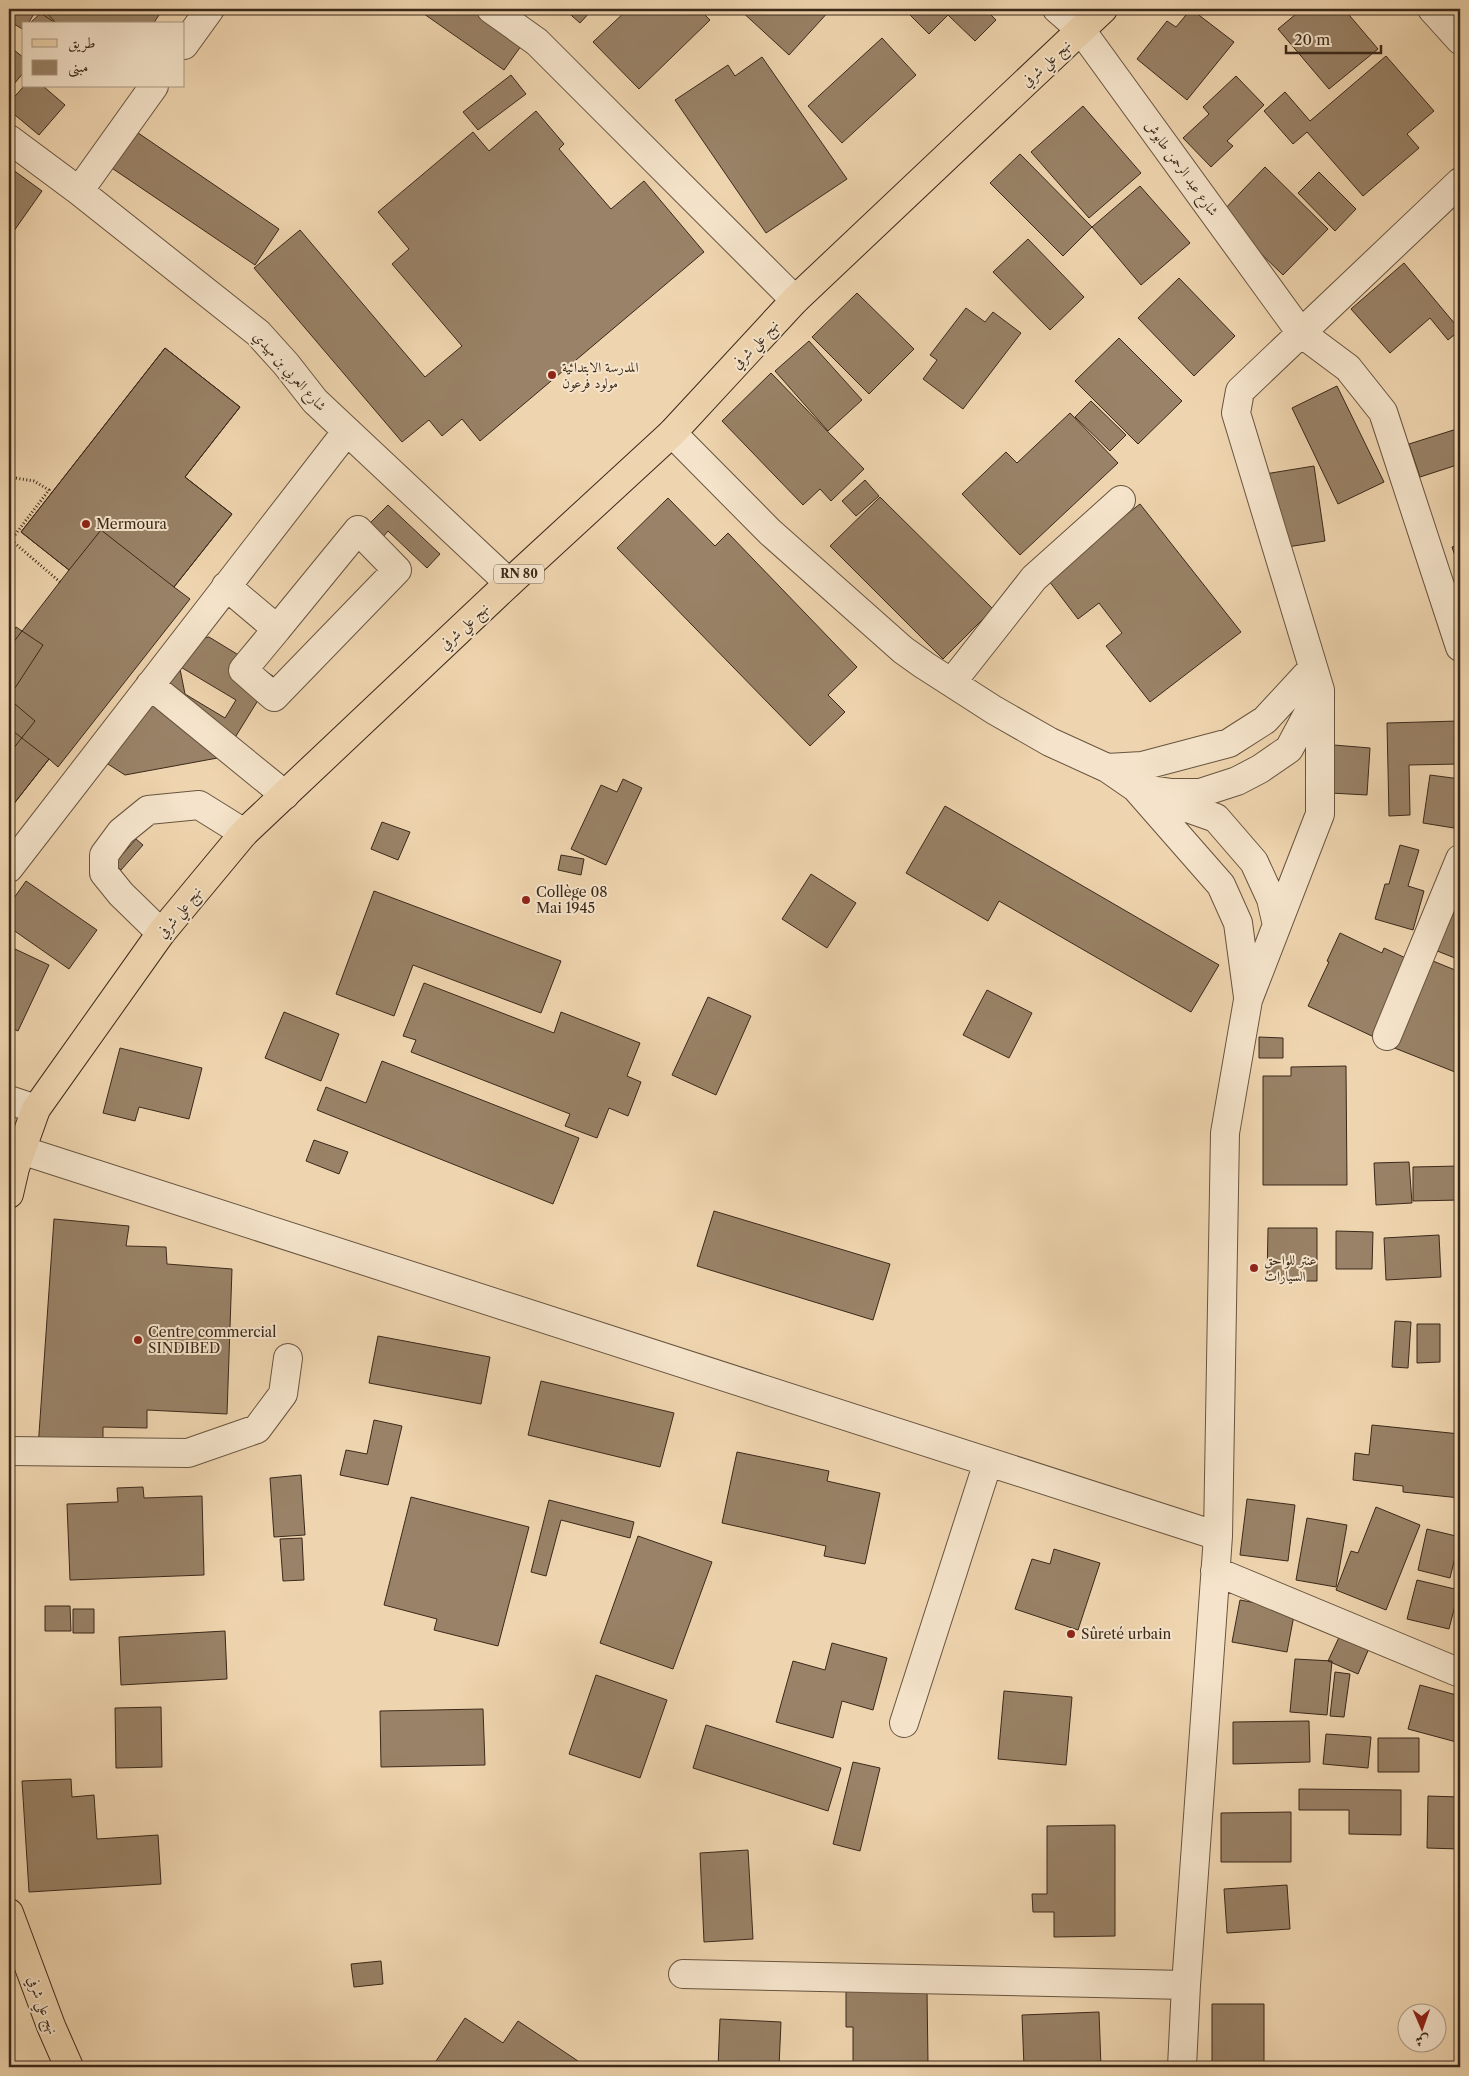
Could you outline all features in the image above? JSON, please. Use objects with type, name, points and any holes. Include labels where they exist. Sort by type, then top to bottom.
[{"type":"main road","name":"نهج علي شرفي","points":[[9,1194],[21,1150],[36,1109],[161,933],[244,833],[509,583],[672,433],[795,300],[1103,9]]},
{"type":"main road","name":"نهج علي شرفي","points":[[9,1913],[51,2026],[69,2067]]},
{"type":"street","points":[[185,44],[210,9]]},
{"type":"street","points":[[491,9],[537,42],[795,300]]},
{"type":"street","name":"شارع عبد الرحمن طابوش","points":[[1057,9],[1081,30],[1301,332],[1348,368],[1383,412],[1460,647]]},
{"type":"street","points":[[1432,9],[1460,40]]},
{"type":"street","points":[[78,191],[153,88]]},
{"type":"street","name":"شارع العربي بن مهيدي","points":[[9,139],[258,333],[286,364],[315,401],[509,583]]},
{"type":"street","points":[[1182,2067],[1186,1985],[1218,1536],[1226,1133],[1248,1000],[1320,814],[1317,679],[1236,413],[1240,391],[1460,182]]},
{"type":"street","points":[[9,868],[347,430]]},
{"type":"street","points":[[672,433],[770,532],[903,650],[1050,742],[1107,768],[1136,788],[1216,818],[1254,862],[1271,899],[1277,925]]},
{"type":"street","points":[[952,682],[1034,578],[1121,500]]},
{"type":"street","points":[[358,530],[397,570],[274,697],[242,670],[277,629],[358,530]]},
{"type":"street","points":[[226,586],[277,629]]},
{"type":"street","points":[[1107,768],[1142,766],[1229,743],[1265,720],[1317,679]]},
{"type":"street","points":[[1136,788],[1172,794],[1200,793],[1237,781],[1260,769],[1289,749],[1317,679]]},
{"type":"street","points":[[150,686],[285,795]]},
{"type":"street","points":[[1136,788],[1221,885],[1238,923],[1248,1000]]},
{"type":"street","points":[[161,933],[121,894],[104,873],[104,855],[121,832],[148,810],[199,805],[244,833]]},
{"type":"street","points":[[1387,1036],[1460,859]]},
{"type":"street","points":[[9,1100],[36,1109]]},
{"type":"street","points":[[21,1150],[1218,1536]]},
{"type":"street","points":[[9,1451],[188,1453],[258,1429],[283,1394],[288,1358]]},
{"type":"street","points":[[904,1723],[988,1462]]},
{"type":"street","points":[[1215,1571],[1460,1673]]},
{"type":"street","points":[[683,1974],[1186,1985]]},
{"type":"path","points":[[9,477],[34,481],[49,490],[10,541],[60,582]]},
{"type":"building","points":[[9,9],[163,9],[154,22],[54,22],[36,10],[29,22],[22,22],[22,29],[9,21]]},
{"type":"building","points":[[417,9],[483,9],[526,39],[504,70]]},
{"type":"building","points":[[564,9],[593,9],[580,23]]},
{"type":"building","points":[[628,9],[699,9],[710,20],[639,89],[593,42]]},
{"type":"building","points":[[739,9],[831,9],[789,55]]},
{"type":"building","points":[[904,9],[985,9],[996,20],[975,41],[948,15],[929,34]]},
{"type":"building","points":[[1191,9],[1234,42],[1187,100],[1137,59],[1167,21],[1176,27]]},
{"type":"building","points":[[1302,9],[1344,9],[1378,49],[1329,89],[1278,29]]},
{"type":"building","points":[[44,10],[55,22],[31,22]]},
{"type":"building","points":[[882,38],[916,75],[842,143],[808,106]]},
{"type":"building","points":[[9,46],[22,56],[22,74],[9,90]]},
{"type":"building","points":[[1386,56],[1434,111],[1407,134],[1419,148],[1363,196],[1307,132],[1293,144],[1264,111],[1285,92],[1310,121]]},
{"type":"building","points":[[762,57],[847,179],[766,233],[675,100],[728,65],[735,76]]},
{"type":"building","points":[[511,75],[526,94],[478,130],[463,112]]},
{"type":"building","points":[[1236,76],[1264,105],[1227,141],[1233,146],[1211,167],[1183,138],[1209,114],[1203,107]]},
{"type":"building","points":[[22,88],[45,88],[65,105],[39,135],[9,110],[9,103]]},
{"type":"building","points":[[1083,106],[1141,173],[1089,218],[1031,152]]},
{"type":"building","points":[[536,111],[564,144],[559,149],[611,209],[644,181],[704,252],[480,441],[462,419],[442,436],[429,420],[402,442],[254,268],[300,230],[425,377],[462,346],[392,264],[409,249],[378,212],[473,132],[489,151]]},
{"type":"building","points":[[122,122],[279,229],[255,265],[97,158]]},
{"type":"building","points":[[1020,154],[1092,227],[1063,256],[990,183]]},
{"type":"building","points":[[9,167],[42,191],[9,238]]},
{"type":"building","points":[[1265,167],[1328,229],[1283,275],[1220,214]]},
{"type":"building","points":[[1319,172],[1356,209],[1335,231],[1298,193]]},
{"type":"building","points":[[1140,186],[1190,243],[1141,285],[1092,227]]},
{"type":"building","points":[[1028,239],[1084,297],[1050,330],[993,272]]},
{"type":"building","points":[[1404,263],[1460,330],[1448,340],[1430,318],[1390,353],[1351,309]]},
{"type":"building","points":[[1179,278],[1235,336],[1194,376],[1138,318]]},
{"type":"building","points":[[857,293],[914,349],[869,394],[812,337]]},
{"type":"building","points":[[966,308],[985,322],[993,312],[1021,333],[963,409],[923,379],[937,360],[930,355]]},
{"type":"building","points":[[1119,338],[1182,401],[1138,444],[1075,381]]},
{"type":"building","points":[[809,341],[862,400],[828,431],[775,371]]},
{"type":"building","points":[[165,348],[240,407],[185,477],[232,514],[174,587],[190,599],[58,767],[49,759],[9,810],[9,648],[69,570],[21,532]]},
{"type":"building","points":[[165,348],[240,407],[185,477],[232,514],[174,587],[101,530],[69,570],[21,532]]},
{"type":"building","points":[[771,373],[864,469],[831,501],[820,489],[803,505],[722,421]]},
{"type":"building","points":[[1337,386],[1384,482],[1338,504],[1292,408]]},
{"type":"building","points":[[1091,401],[1126,435],[1110,451],[1075,417]]},
{"type":"building","points":[[1070,413],[1118,463],[1020,555],[962,494],[1006,452],[1017,463]]},
{"type":"building","points":[[1460,428],[1460,464],[1420,477],[1409,444]]},
{"type":"building","points":[[1314,466],[1325,541],[1281,548],[1265,474]]},
{"type":"building","points":[[865,480],[879,496],[856,516],[842,501]]},
{"type":"building","points":[[880,497],[993,609],[943,659],[830,546]]},
{"type":"building","points":[[668,498],[715,546],[728,533],[857,667],[828,695],[845,712],[810,746],[617,548]]},
{"type":"building","points":[[1140,504],[1241,632],[1150,702],[1106,646],[1122,633],[1099,603],[1078,619],[1046,577]]},
{"type":"building","points":[[388,505],[440,554],[427,568],[388,531],[382,538],[368,525]]},
{"type":"building","points":[[1460,544],[1460,571],[1452,547]]},
{"type":"building","points":[[16,627],[43,645],[15,688],[9,684],[9,638]]},
{"type":"building","points":[[209,637],[273,676],[223,757],[125,775],[97,757],[180,669],[185,694],[225,718],[236,700],[179,666],[175,643]]},
{"type":"building","points":[[9,699],[35,721],[9,754]]},
{"type":"building","points":[[1458,721],[1459,764],[1409,765],[1410,815],[1389,816],[1387,723]]},
{"type":"building","points":[[9,728],[49,759],[9,810]]},
{"type":"building","points":[[1334,745],[1370,748],[1367,795],[1330,793]]},
{"type":"building","points":[[1430,775],[1460,779],[1454,828],[1423,823]]},
{"type":"building","points":[[623,779],[642,788],[606,865],[571,849],[601,785],[617,792]]},
{"type":"building","points":[[945,806],[1219,965],[1191,1012],[999,901],[988,921],[906,873]]},
{"type":"building","points":[[382,822],[410,832],[398,860],[371,849]]},
{"type":"building","points":[[136,839],[143,845],[121,870],[114,864]]},
{"type":"building","points":[[1400,845],[1419,850],[1408,886],[1424,891],[1413,930],[1375,919],[1385,884],[1389,884]]},
{"type":"building","points":[[561,855],[584,859],[581,875],[558,870]]},
{"type":"building","points":[[811,874],[856,903],[827,948],[782,919]]},
{"type":"building","points":[[26,881],[97,930],[69,969],[9,927],[9,905]]},
{"type":"building","points":[[374,891],[561,961],[541,1013],[413,965],[394,1016],[336,994]]},
{"type":"building","points":[[1438,907],[1460,916],[1460,960],[1422,945]]},
{"type":"building","points":[[1340,933],[1382,953],[1384,948],[1410,960],[1374,1037],[1308,1006],[1329,962],[1327,961]]},
{"type":"building","points":[[15,949],[49,965],[18,1031],[9,1027],[9,963]]},
{"type":"building","points":[[1428,959],[1460,972],[1460,1074],[1392,1047]]},
{"type":"building","points":[[424,983],[554,1033],[561,1012],[640,1043],[627,1076],[641,1082],[628,1116],[609,1108],[597,1138],[565,1126],[570,1114],[411,1052],[416,1040],[403,1036]]},
{"type":"building","points":[[987,990],[1032,1013],[1009,1058],[963,1035]]},
{"type":"building","points":[[708,997],[751,1016],[716,1095],[672,1075]]},
{"type":"building","points":[[284,1012],[339,1034],[321,1081],[265,1058]]},
{"type":"building","points":[[1259,1037],[1283,1038],[1283,1058],[1259,1058]]},
{"type":"building","points":[[120,1048],[202,1068],[189,1119],[139,1107],[135,1121],[103,1113]]},
{"type":"building","points":[[382,1061],[579,1138],[553,1204],[317,1110],[326,1087],[366,1103]]},
{"type":"building","points":[[1346,1066],[1347,1185],[1263,1185],[1263,1076],[1291,1076],[1291,1067]]},
{"type":"building","points":[[314,1140],[348,1152],[339,1174],[306,1161]]},
{"type":"building","points":[[1409,1162],[1412,1203],[1376,1205],[1374,1163]]},
{"type":"building","points":[[1460,1166],[1460,1200],[1413,1201],[1413,1167]]},
{"type":"building","points":[[714,1211],[890,1264],[873,1320],[697,1266]]},
{"type":"building","name":"Centre commercial SINDIBED","points":[[54,1219],[129,1226],[126,1246],[166,1247],[167,1264],[232,1269],[227,1414],[147,1410],[147,1428],[103,1427],[103,1450],[38,1448]]},
{"type":"building","points":[[1268,1228],[1317,1228],[1317,1281],[1267,1281]]},
{"type":"building","points":[[1336,1231],[1373,1232],[1372,1269],[1336,1269]]},
{"type":"building","points":[[1439,1235],[1441,1277],[1386,1280],[1384,1238]]},
{"type":"building","points":[[1395,1321],[1411,1322],[1408,1368],[1392,1367]]},
{"type":"building","points":[[1417,1324],[1440,1324],[1440,1362],[1417,1363]]},
{"type":"building","points":[[378,1336],[490,1357],[481,1404],[369,1383]]},
{"type":"building","points":[[541,1381],[674,1413],[660,1467],[528,1435]]},
{"type":"building","points":[[374,1420],[402,1426],[388,1485],[340,1475],[346,1450],[367,1454]]},
{"type":"building","points":[[1372,1425],[1460,1434],[1460,1498],[1403,1492],[1403,1486],[1353,1480],[1355,1453],[1369,1455]]},
{"type":"building","points":[[737,1452],[829,1471],[827,1481],[880,1493],[865,1564],[824,1556],[826,1546],[722,1523]]},
{"type":"building","points":[[301,1475],[305,1535],[274,1537],[270,1478]]},
{"type":"building","points":[[143,1487],[144,1498],[202,1496],[204,1575],[70,1580],[67,1504],[118,1502],[117,1488]]},
{"type":"building","points":[[411,1497],[529,1527],[498,1646],[434,1630],[437,1619],[384,1605]]},
{"type":"building","points":[[1247,1499],[1295,1505],[1288,1561],[1240,1555]]},
{"type":"building","points":[[549,1500],[634,1522],[630,1538],[561,1520],[546,1576],[531,1572]]},
{"type":"building","points":[[1376,1507],[1420,1525],[1386,1610],[1336,1590],[1351,1551],[1358,1553]]},
{"type":"building","points":[[1307,1518],[1347,1525],[1336,1587],[1296,1580]]},
{"type":"building","points":[[1427,1529],[1460,1537],[1450,1578],[1418,1570]]},
{"type":"building","points":[[638,1536],[712,1562],[673,1669],[600,1643]]},
{"type":"building","points":[[302,1538],[304,1580],[283,1581],[280,1539]]},
{"type":"building","points":[[1054,1549],[1100,1563],[1078,1630],[1015,1609],[1032,1559],[1050,1564]]},
{"type":"building","points":[[1417,1580],[1459,1590],[1449,1629],[1407,1619]]},
{"type":"building","points":[[1240,1600],[1295,1610],[1287,1652],[1232,1642]]},
{"type":"building","points":[[45,1606],[70,1606],[71,1631],[45,1631]]},
{"type":"building","points":[[73,1609],[94,1609],[94,1633],[73,1633]]},
{"type":"building","points":[[225,1631],[227,1679],[121,1685],[119,1637]]},
{"type":"building","points":[[1341,1633],[1370,1646],[1358,1674],[1328,1661]]},
{"type":"building","points":[[832,1643],[887,1658],[873,1710],[842,1701],[833,1738],[776,1722],[793,1661],[825,1670]]},
{"type":"building","points":[[1295,1659],[1332,1661],[1327,1715],[1290,1712]]},
{"type":"building","points":[[1335,1672],[1350,1674],[1344,1717],[1330,1716]]},
{"type":"building","points":[[596,1675],[667,1700],[640,1778],[569,1754]]},
{"type":"building","points":[[1420,1685],[1460,1696],[1460,1743],[1408,1729]]},
{"type":"building","points":[[1004,1691],[1072,1697],[1066,1765],[998,1759]]},
{"type":"building","points":[[161,1707],[162,1767],[116,1768],[115,1708]]},
{"type":"building","points":[[483,1709],[485,1765],[381,1767],[380,1711]]},
{"type":"building","points":[[1309,1721],[1310,1762],[1233,1764],[1233,1722]]},
{"type":"building","points":[[706,1725],[841,1768],[828,1811],[693,1768]]},
{"type":"building","points":[[1326,1734],[1371,1737],[1368,1768],[1323,1764]]},
{"type":"building","points":[[1378,1738],[1419,1738],[1419,1772],[1378,1772]]},
{"type":"building","points":[[853,1762],[880,1768],[860,1851],[833,1844]]},
{"type":"building","points":[[71,1779],[72,1797],[94,1795],[97,1839],[158,1835],[161,1884],[29,1892],[22,1781]]},
{"type":"building","points":[[1299,1789],[1401,1790],[1401,1835],[1349,1834],[1349,1810],[1299,1810]]},
{"type":"building","points":[[1428,1796],[1460,1797],[1460,1849],[1427,1848]]},
{"type":"building","points":[[1291,1812],[1291,1862],[1221,1862],[1221,1813]]},
{"type":"building","points":[[1115,1825],[1115,1936],[1054,1937],[1054,1912],[1033,1912],[1032,1894],[1047,1894],[1047,1826]]},
{"type":"building","points":[[748,1850],[753,1939],[704,1942],[700,1853]]},
{"type":"building","points":[[1287,1885],[1290,1929],[1227,1933],[1224,1889]]},
{"type":"building","points":[[381,1961],[383,1984],[354,1987],[351,1964]]},
{"type":"building","points":[[927,1989],[928,2063],[853,2064],[853,2027],[846,2027],[846,1990]]},
{"type":"building","points":[[1212,2004],[1264,2004],[1264,2067],[1212,2067]]},
{"type":"building","points":[[1099,2012],[1101,2067],[1024,2067],[1022,2015]]},
{"type":"building","points":[[465,2018],[503,2043],[518,2021],[587,2067],[432,2067]]},
{"type":"building","points":[[720,2019],[781,2022],[779,2067],[718,2067]]},
{"type":"place","name":"المدرسة الابتدائية مولود فرعون","points":[[552,375]]},
{"type":"place","name":"Mermoura","points":[[86,524]]},
{"type":"place","name":"Collège 08 Mai 1945","points":[[526,900]]},
{"type":"place","name":"عنتر للواحق السيارات","points":[[1254,1268]]},
{"type":"place","name":"Centre commercial SINDIBED","points":[[138,1340]]},
{"type":"place","name":"Sûreté urbain","points":[[1071,1634]]}]
